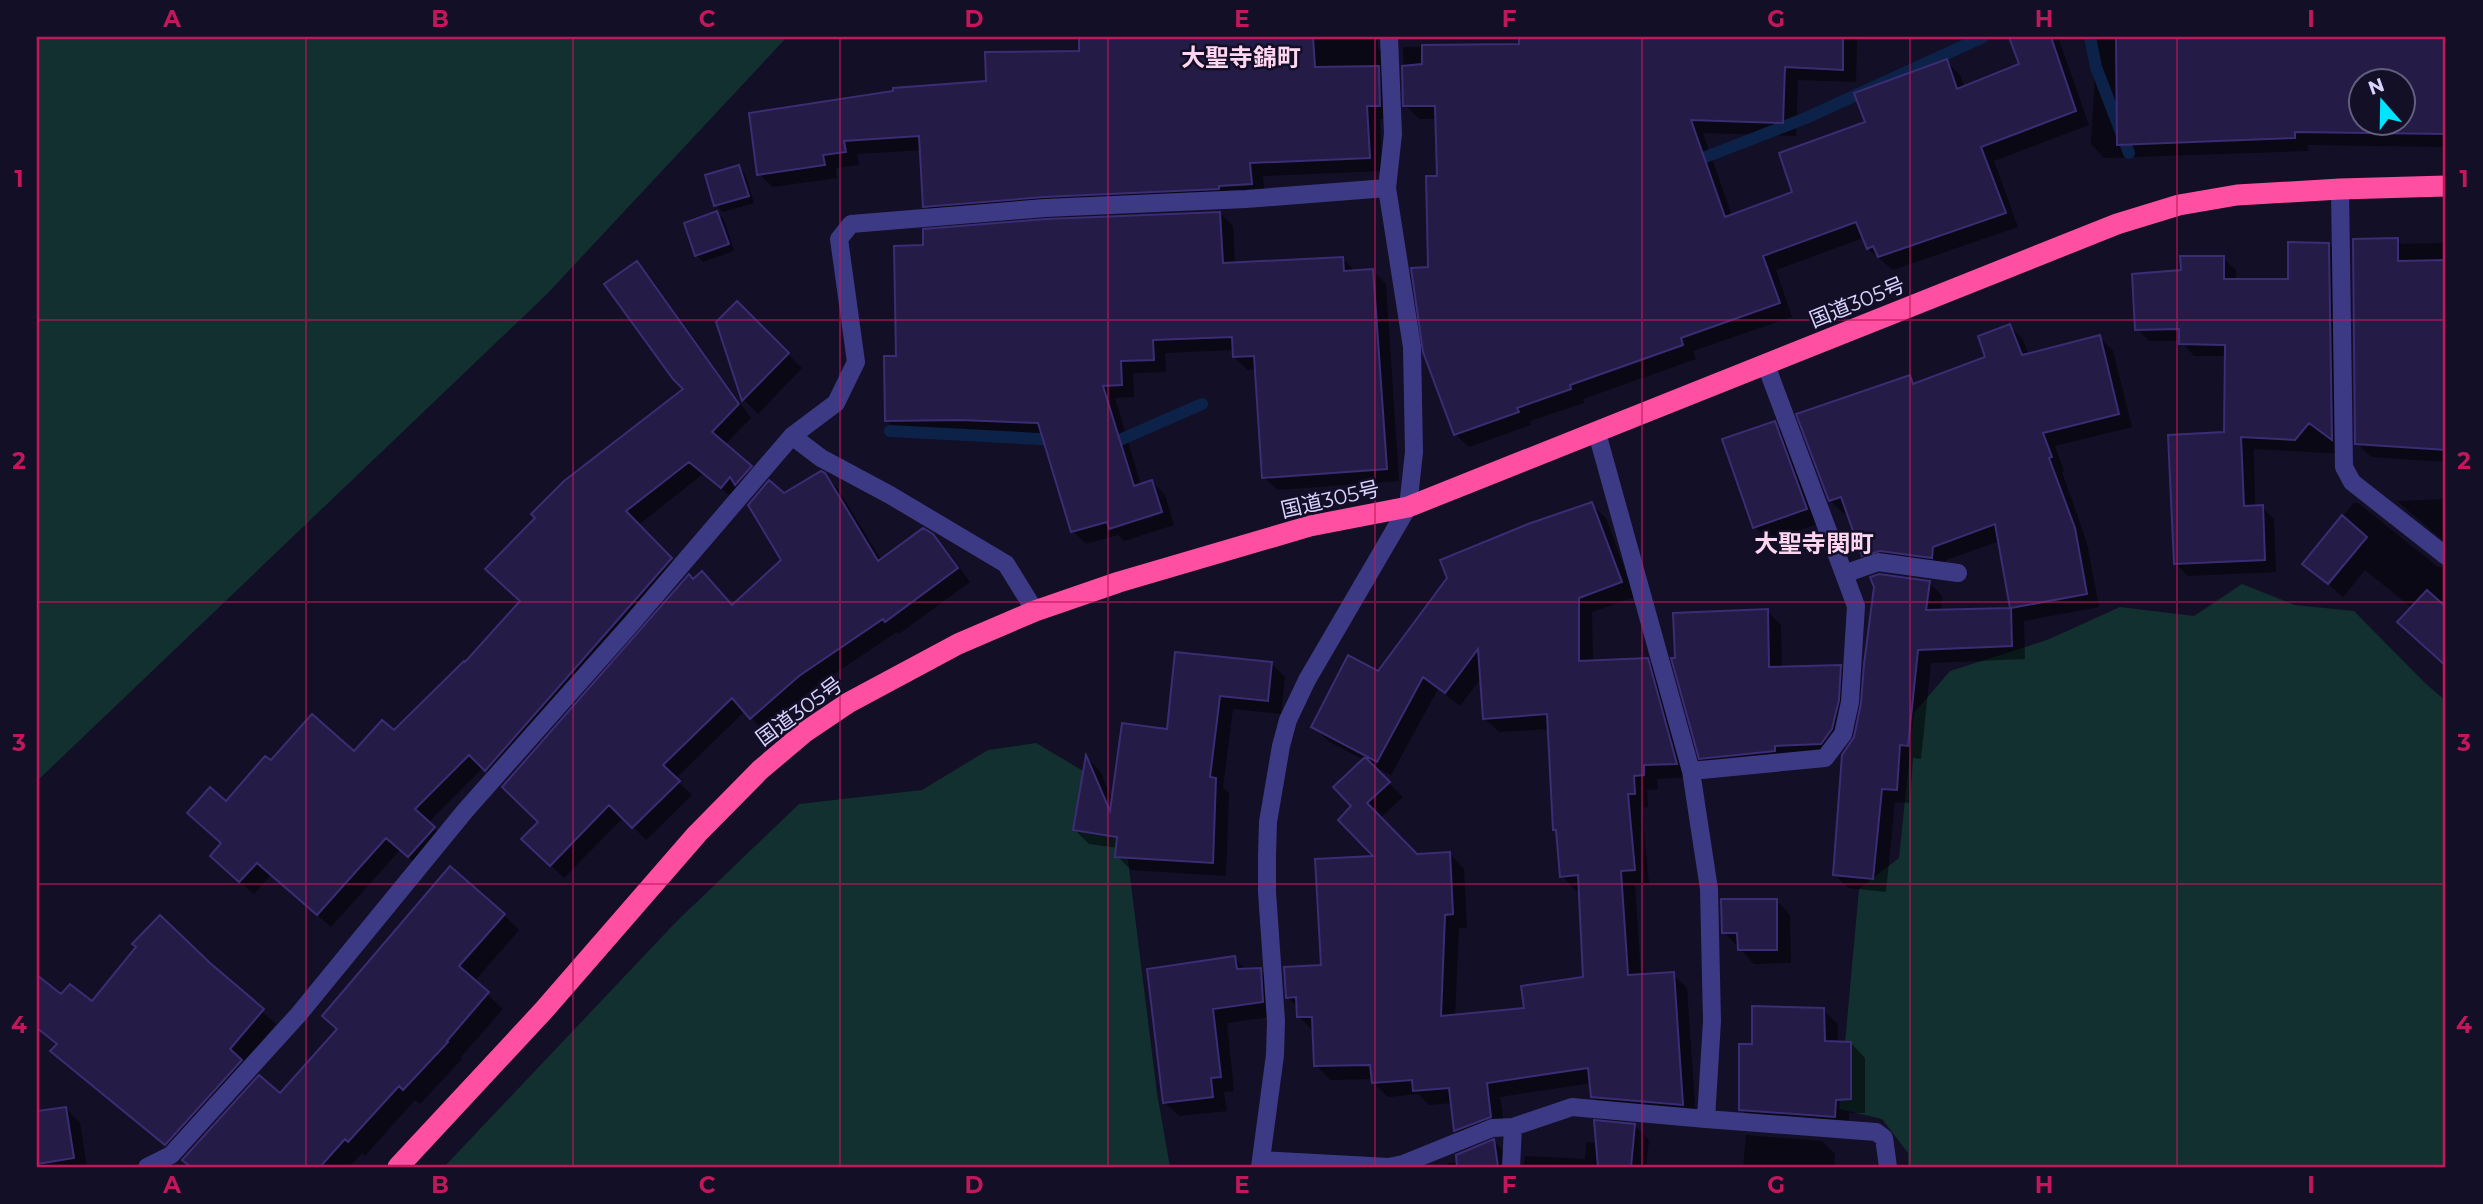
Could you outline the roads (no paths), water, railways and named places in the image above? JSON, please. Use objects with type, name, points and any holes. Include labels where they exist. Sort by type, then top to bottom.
[{"type":"highway","name":"国道305号","points":[[398,1167],[544,1010],[696,834],[760,770],[805,732],[859,697],[968,639],[1035,611],[1119,582],[1310,526],[1408,507],[2130,220],[2179,205],[2237,195],[2446,186]]},
{"type":"street","points":[[1389,37],[1393,134],[1387,188],[1412,347],[1414,452],[1408,507],[1307,680],[1288,720],[1281,746],[1268,821],[1267,892],[1276,1021],[1275,1055],[1260,1163],[1389,1167],[1404,1164],[1492,1129],[1513,1127],[1572,1107],[1876,1132],[1884,1138],[1888,1167]]},
{"type":"street","points":[[147,1167],[171,1155],[299,1014],[465,810],[631,624],[792,436],[836,403],[856,362],[839,239],[851,224],[1045,208],[1246,199],[1387,188]]},
{"type":"street","points":[[2340,189],[2344,467],[2352,482],[2446,556]]},
{"type":"street","points":[[1691,771],[1825,758],[1843,734],[1850,702],[1856,606],[1766,365]]},
{"type":"street","points":[[1597,433],[1691,771],[1709,889],[1712,1021],[1706,1119]]},
{"type":"street","points":[[792,436],[821,458],[891,495],[1006,564],[1035,611]]},
{"type":"street","points":[[1844,574],[1878,562],[1958,573]]},
{"type":"street","points":[[1511,1167],[1513,1127]]},
{"type":"waterway","points":[[1690,163],[1806,118],[1983,37]]},
{"type":"waterway","points":[[2090,37],[2096,67],[2129,153]]},
{"type":"waterway","points":[[1104,442],[1113,443],[1202,404]]},
{"type":"waterway","points":[[890,431],[1058,440]]},
{"type":"district","name":"大聖寺錦町","points":[[1241,57]]},
{"type":"district","name":"大聖寺関町","points":[[1814,543]]}]
